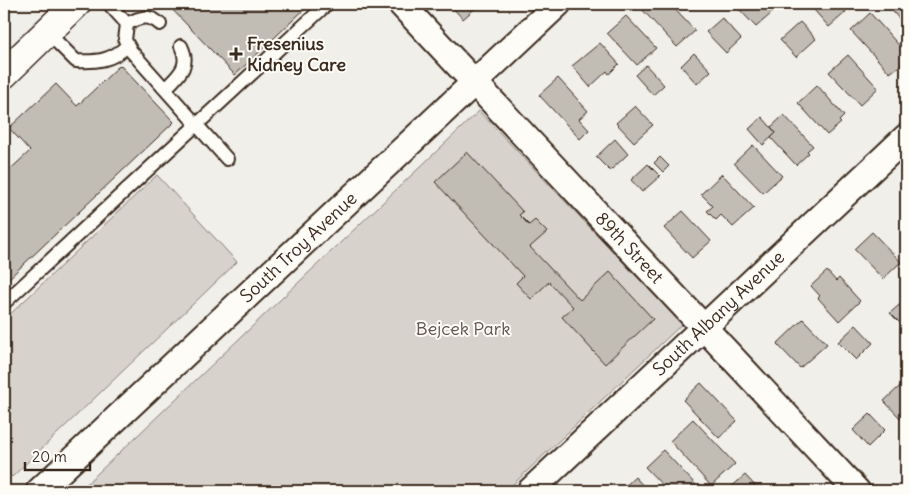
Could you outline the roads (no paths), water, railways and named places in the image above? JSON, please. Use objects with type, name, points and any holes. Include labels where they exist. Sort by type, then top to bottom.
[{"type":"main road","points":[[4,74],[76,4]]},
{"type":"street","name":"89th Street","points":[[401,4],[857,491]]},
{"type":"street","name":"South Troy Avenue","points":[[39,491],[558,4]]},
{"type":"street","name":"South Albany Avenue","points":[[530,491],[906,137]]},
{"type":"lane","points":[[109,4],[127,24],[125,40],[127,46],[227,158]]},
{"type":"lane","points":[[4,303],[327,4]]},
{"type":"lane","points":[[127,24],[146,18],[153,18],[160,24]]},
{"type":"lane","points":[[47,32],[76,61],[94,62],[108,58],[118,54],[127,46]]},
{"type":"lane","points":[[165,89],[181,72],[184,66],[186,59],[181,46]]},
{"type":"place","name":"Fresenius Kidney Care","points":[[236,54]]},
{"type":"park label","name":"Bejcek Park","points":[[463,329]]}]
